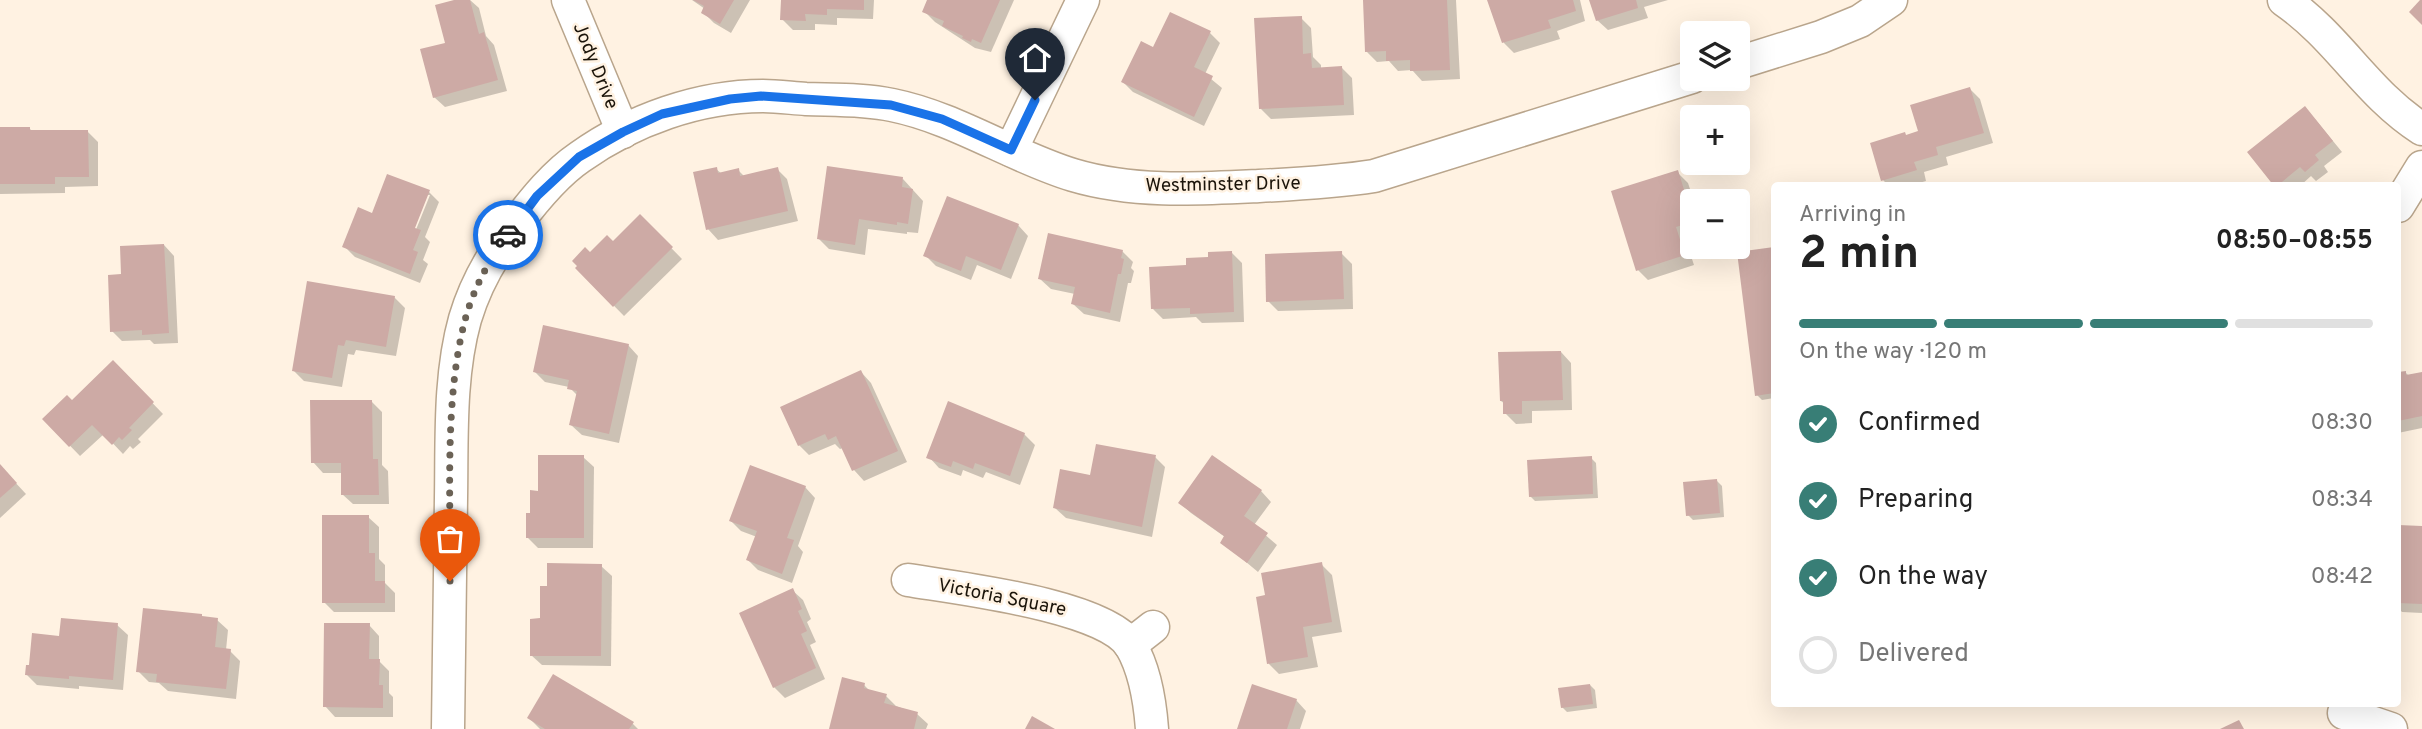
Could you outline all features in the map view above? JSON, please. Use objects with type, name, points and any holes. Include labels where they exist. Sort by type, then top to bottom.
[{"type":"street","name":"Jody Drive","points":[[568,0],[623,132]]},
{"type":"street","points":[[1011,150],[1083,0]]},
{"type":"street","points":[[1750,59],[1821,37],[1860,21],[1891,0]]},
{"type":"street","points":[[2284,0],[2304,14],[2336,44],[2367,83],[2397,113],[2422,129]]},
{"type":"street","name":"Westminster Drive","points":[[448,729],[452,430],[457,365],[465,318],[483,275],[503,241],[537,196],[579,157],[623,132],[662,114],[730,99],[761,96],[849,100],[891,105],[942,119],[1073,175],[1121,186],[1223,188],[1342,181],[1374,176],[1680,80]]},
{"type":"street","points":[[2401,201],[2422,167]]},
{"type":"street","name":"Victoria Square","points":[[908,580],[1041,603],[1142,636],[1152,729]]},
{"type":"street","points":[[2344,713],[2392,729]]},
{"type":"building","points":[[454,0],[470,0],[479,34],[484,32],[498,80],[433,98],[420,49],[445,43],[435,5]]},
{"type":"building","points":[[693,0],[734,0],[720,24],[701,13],[704,6]]},
{"type":"building","points":[[781,0],[864,0],[864,10],[827,9],[827,15],[805,14],[806,21],[780,20]]},
{"type":"building","points":[[927,0],[1000,0],[981,43],[962,38],[963,36],[942,26],[944,21],[922,12]]},
{"type":"building","points":[[1363,0],[1447,0],[1450,70],[1410,71],[1410,60],[1386,61],[1386,51],[1365,52]]},
{"type":"building","points":[[1487,0],[1573,0],[1576,11],[1548,20],[1551,28],[1502,43]]},
{"type":"building","points":[[1589,0],[1636,0],[1638,8],[1596,21]]},
{"type":"building","points":[[2422,0],[2422,25],[2409,12]]},
{"type":"building","points":[[1170,12],[1211,31],[1194,67],[1213,76],[1194,117],[1121,82],[1141,41],[1153,47]]},
{"type":"building","points":[[1302,16],[1303,54],[1311,53],[1312,68],[1342,66],[1344,105],[1259,109],[1254,18]]},
{"type":"building","points":[[1970,87],[1984,133],[1936,147],[1938,155],[1914,162],[1917,170],[1881,181],[1870,143],[1905,132],[1906,135],[1918,131],[1910,105]]},
{"type":"building","points":[[2305,106],[2333,141],[2315,155],[2319,160],[2305,172],[2300,167],[2282,182],[2271,182],[2247,152]]},
{"type":"building","points":[[0,127],[88,130],[89,177],[55,177],[55,184],[0,184]]},
{"type":"building","points":[[827,166],[903,177],[902,187],[913,189],[908,224],[897,222],[897,225],[859,219],[855,245],[817,239]]},
{"type":"building","points":[[717,167],[718,173],[739,168],[740,176],[778,167],[788,211],[706,230],[693,172]]},
{"type":"building","points":[[1678,170],[1684,189],[1680,189],[1680,226],[1676,227],[1680,239],[1680,257],[1636,271],[1611,191]]},
{"type":"building","points":[[387,174],[430,190],[415,228],[421,230],[413,250],[418,252],[410,274],[342,247],[358,207],[372,213]]},
{"type":"building","points":[[947,196],[1019,224],[1001,270],[966,256],[961,271],[923,256]]},
{"type":"building","points":[[640,214],[673,247],[613,307],[575,268],[577,266],[572,261],[585,247],[590,252],[607,235],[613,241]]},
{"type":"building","points":[[1048,233],[1123,250],[1121,274],[1118,274],[1110,313],[1071,304],[1075,287],[1038,279]]},
{"type":"building","points":[[164,244],[169,333],[142,335],[142,330],[110,332],[108,275],[121,274],[120,246]]},
{"type":"building","points":[[1771,247],[1771,393],[1755,396],[1738,259],[1750,259],[1750,250]]},
{"type":"building","points":[[1232,251],[1234,312],[1190,314],[1190,308],[1151,309],[1149,267],[1186,265],[1186,258],[1208,257],[1208,252]]},
{"type":"building","points":[[1342,251],[1344,299],[1266,302],[1265,254]]},
{"type":"building","points":[[307,281],[395,296],[386,347],[346,340],[344,346],[338,345],[332,378],[292,371]]},
{"type":"building","points":[[543,325],[629,344],[609,434],[569,425],[577,391],[567,389],[569,380],[533,372]]},
{"type":"building","points":[[1561,351],[1563,400],[1522,401],[1522,414],[1503,414],[1498,352]]},
{"type":"building","points":[[113,360],[154,402],[129,428],[132,430],[122,440],[119,437],[112,445],[92,425],[69,447],[42,419],[67,395],[72,400]]},
{"type":"building","points":[[861,370],[898,451],[852,471],[836,436],[828,440],[825,434],[798,446],[780,407]]},
{"type":"building","points":[[2406,371],[2406,375],[2422,372],[2422,416],[2401,420],[2401,372]]},
{"type":"building","points":[[310,400],[372,400],[373,459],[378,459],[379,495],[341,495],[341,463],[311,463]]},
{"type":"building","points":[[948,401],[1025,433],[1010,476],[975,463],[973,469],[953,461],[951,467],[926,458]]},
{"type":"building","points":[[1096,444],[1156,455],[1142,527],[1053,508],[1060,469],[1090,475]]},
{"type":"building","points":[[538,455],[584,455],[584,538],[526,538],[530,490],[538,491]]},
{"type":"building","points":[[1212,455],[1262,490],[1244,516],[1268,533],[1247,563],[1220,543],[1224,536],[1178,503]]},
{"type":"building","points":[[1592,456],[1593,494],[1529,497],[1527,460]]},
{"type":"building","points":[[0,464],[17,483],[0,498]]},
{"type":"building","points":[[750,465],[806,486],[787,538],[794,540],[782,574],[746,560],[757,531],[729,521]]},
{"type":"building","points":[[1717,479],[1720,513],[1686,516],[1683,482]]},
{"type":"building","points":[[322,515],[369,515],[369,553],[375,553],[375,581],[385,581],[385,603],[322,603]]},
{"type":"building","points":[[2401,525],[2422,526],[2422,604],[2401,603]]},
{"type":"building","points":[[1322,562],[1332,622],[1303,627],[1308,657],[1267,664],[1256,597],[1265,595],[1261,573]]},
{"type":"building","points":[[547,563],[602,564],[601,656],[530,656],[530,619],[540,618],[540,586],[547,586]]},
{"type":"building","points":[[793,588],[802,609],[798,611],[807,631],[801,634],[816,668],[773,688],[739,613]]},
{"type":"building","points":[[143,608],[218,618],[215,647],[231,649],[226,689],[156,682],[157,674],[136,672]]},
{"type":"building","points":[[61,618],[118,623],[113,680],[25,675],[26,665],[29,665],[32,633],[59,636]]},
{"type":"building","points":[[324,623],[370,623],[369,659],[380,659],[379,685],[383,685],[383,708],[323,707]]},
{"type":"building","points":[[553,674],[634,722],[629,729],[545,729],[527,718]]},
{"type":"building","points":[[842,677],[865,683],[864,688],[887,694],[884,703],[918,712],[914,729],[829,729]]},
{"type":"building","points":[[1252,684],[1297,699],[1287,729],[1237,729]]},
{"type":"building","points":[[1590,684],[1593,704],[1561,708],[1558,688]]},
{"type":"building","points":[[1032,716],[1055,729],[1025,729]]},
{"type":"building","points":[[2239,720],[2244,729],[2220,729]]},
{"type":"way so far","points":[[450,581],[452,430],[457,365],[465,318],[483,275],[508,235]]},
{"type":"route","points":[[508,235],[537,196],[579,157],[662,114],[705,103],[761,96],[849,100],[891,105],[942,119],[1011,150],[1035,100]]}]
